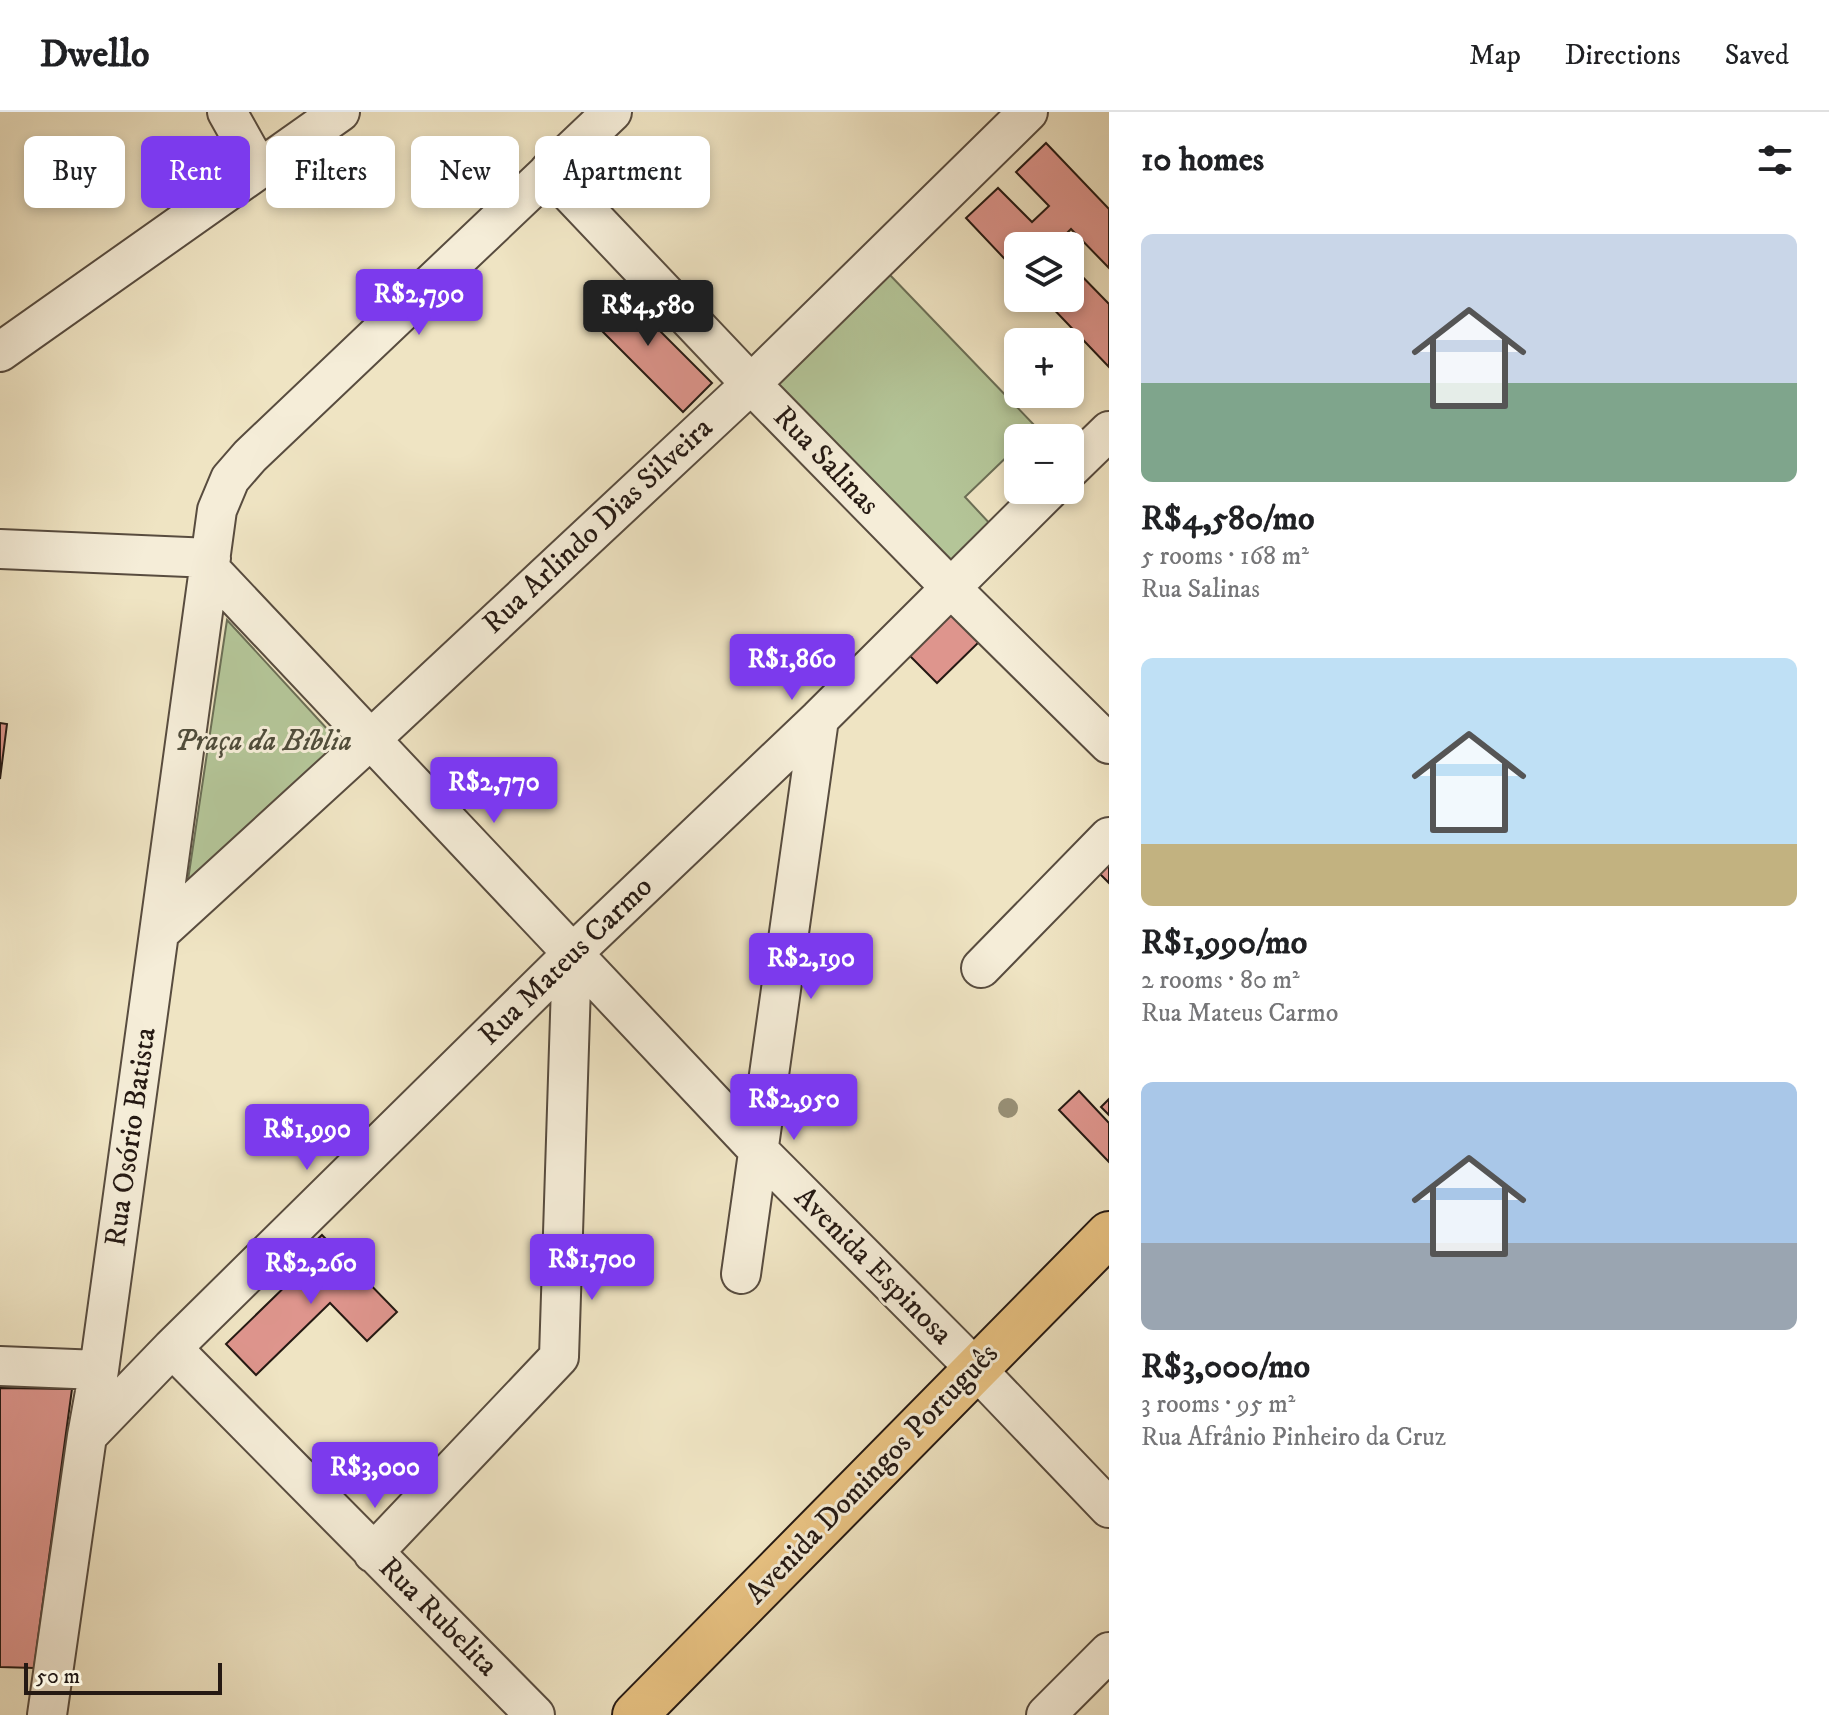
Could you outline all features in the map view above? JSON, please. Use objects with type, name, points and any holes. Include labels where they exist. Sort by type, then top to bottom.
[{"type":"main road","name":"Avenida Domingos Português","points":[[635,1715],[1109,1234]]},
{"type":"street","points":[[227,112],[259,169]]},
{"type":"street","points":[[0,352],[340,112]]},
{"type":"street","name":"Rua Osório Batista","points":[[586,136],[612,112]]},
{"type":"street","name":"Rua Arlindo Dias Silveira","points":[[160,932],[751,384],[1028,112]]},
{"type":"street","name":"Rua Osório Batista","points":[[47,1715],[99,1370],[217,510],[230,479],[250,456],[535,184]]},
{"type":"street","name":"Rua Salinas","points":[[584,208],[751,384],[1109,744]]},
{"type":"street","points":[[1084,455],[1109,431]]},
{"type":"street","name":"Rua Mateus Carmo","points":[[87,1436],[172,1348],[572,954],[819,719],[1035,504]]},
{"type":"street","points":[[0,549],[211,563]]},
{"type":"street","name":"Avenida Espinosa","points":[[211,563],[371,739],[758,1150],[1109,1508]]},
{"type":"street","points":[[741,1274],[819,719]]},
{"type":"street","points":[[981,968],[1109,837]]},
{"type":"street","points":[[373,1553],[559,1357],[572,954]]},
{"type":"street","name":"Rua Rubelita","points":[[172,1348],[535,1715]]},
{"type":"street","points":[[0,1366],[99,1370]]},
{"type":"street","points":[[1046,1715],[1109,1652]]},
{"type":"green space","points":[[889,274],[1004,394],[1004,408],[1018,408],[1033,424],[1004,424],[1004,459],[965,497],[993,527],[943,574],[767,389]]},
{"type":"green space","name":"Praça da Bíblia","points":[[227,620],[340,743],[188,880]]},
{"type":"building","points":[[1046,143],[1109,209],[1109,268],[1084,242],[1084,232],[1071,229],[1068,232],[1004,232],[1004,258],[966,218],[998,188],[1032,222],[1049,206],[1016,172]]},
{"type":"building","points":[[1084,278],[1109,304],[1109,367],[1084,341],[1084,328],[1072,328],[1056,312],[1084,312]]},
{"type":"building","points":[[614,285],[712,383],[683,412],[585,314]]},
{"type":"building","points":[[950,606],[982,639],[937,683],[904,650]]},
{"type":"building","points":[[0,723],[7,724],[0,779]]},
{"type":"building","points":[[1109,861],[1109,883],[1098,872]]},
{"type":"building","points":[[1079,1091],[1109,1123],[1109,1162],[1059,1110]]},
{"type":"building","points":[[1109,1099],[1109,1115],[1101,1107]]},
{"type":"building","points":[[322,1235],[397,1312],[367,1341],[330,1303],[256,1375],[226,1344],[300,1272],[292,1263]]},
{"type":"building","points":[[0,1388],[72,1389],[34,1668],[0,1667]]}]
